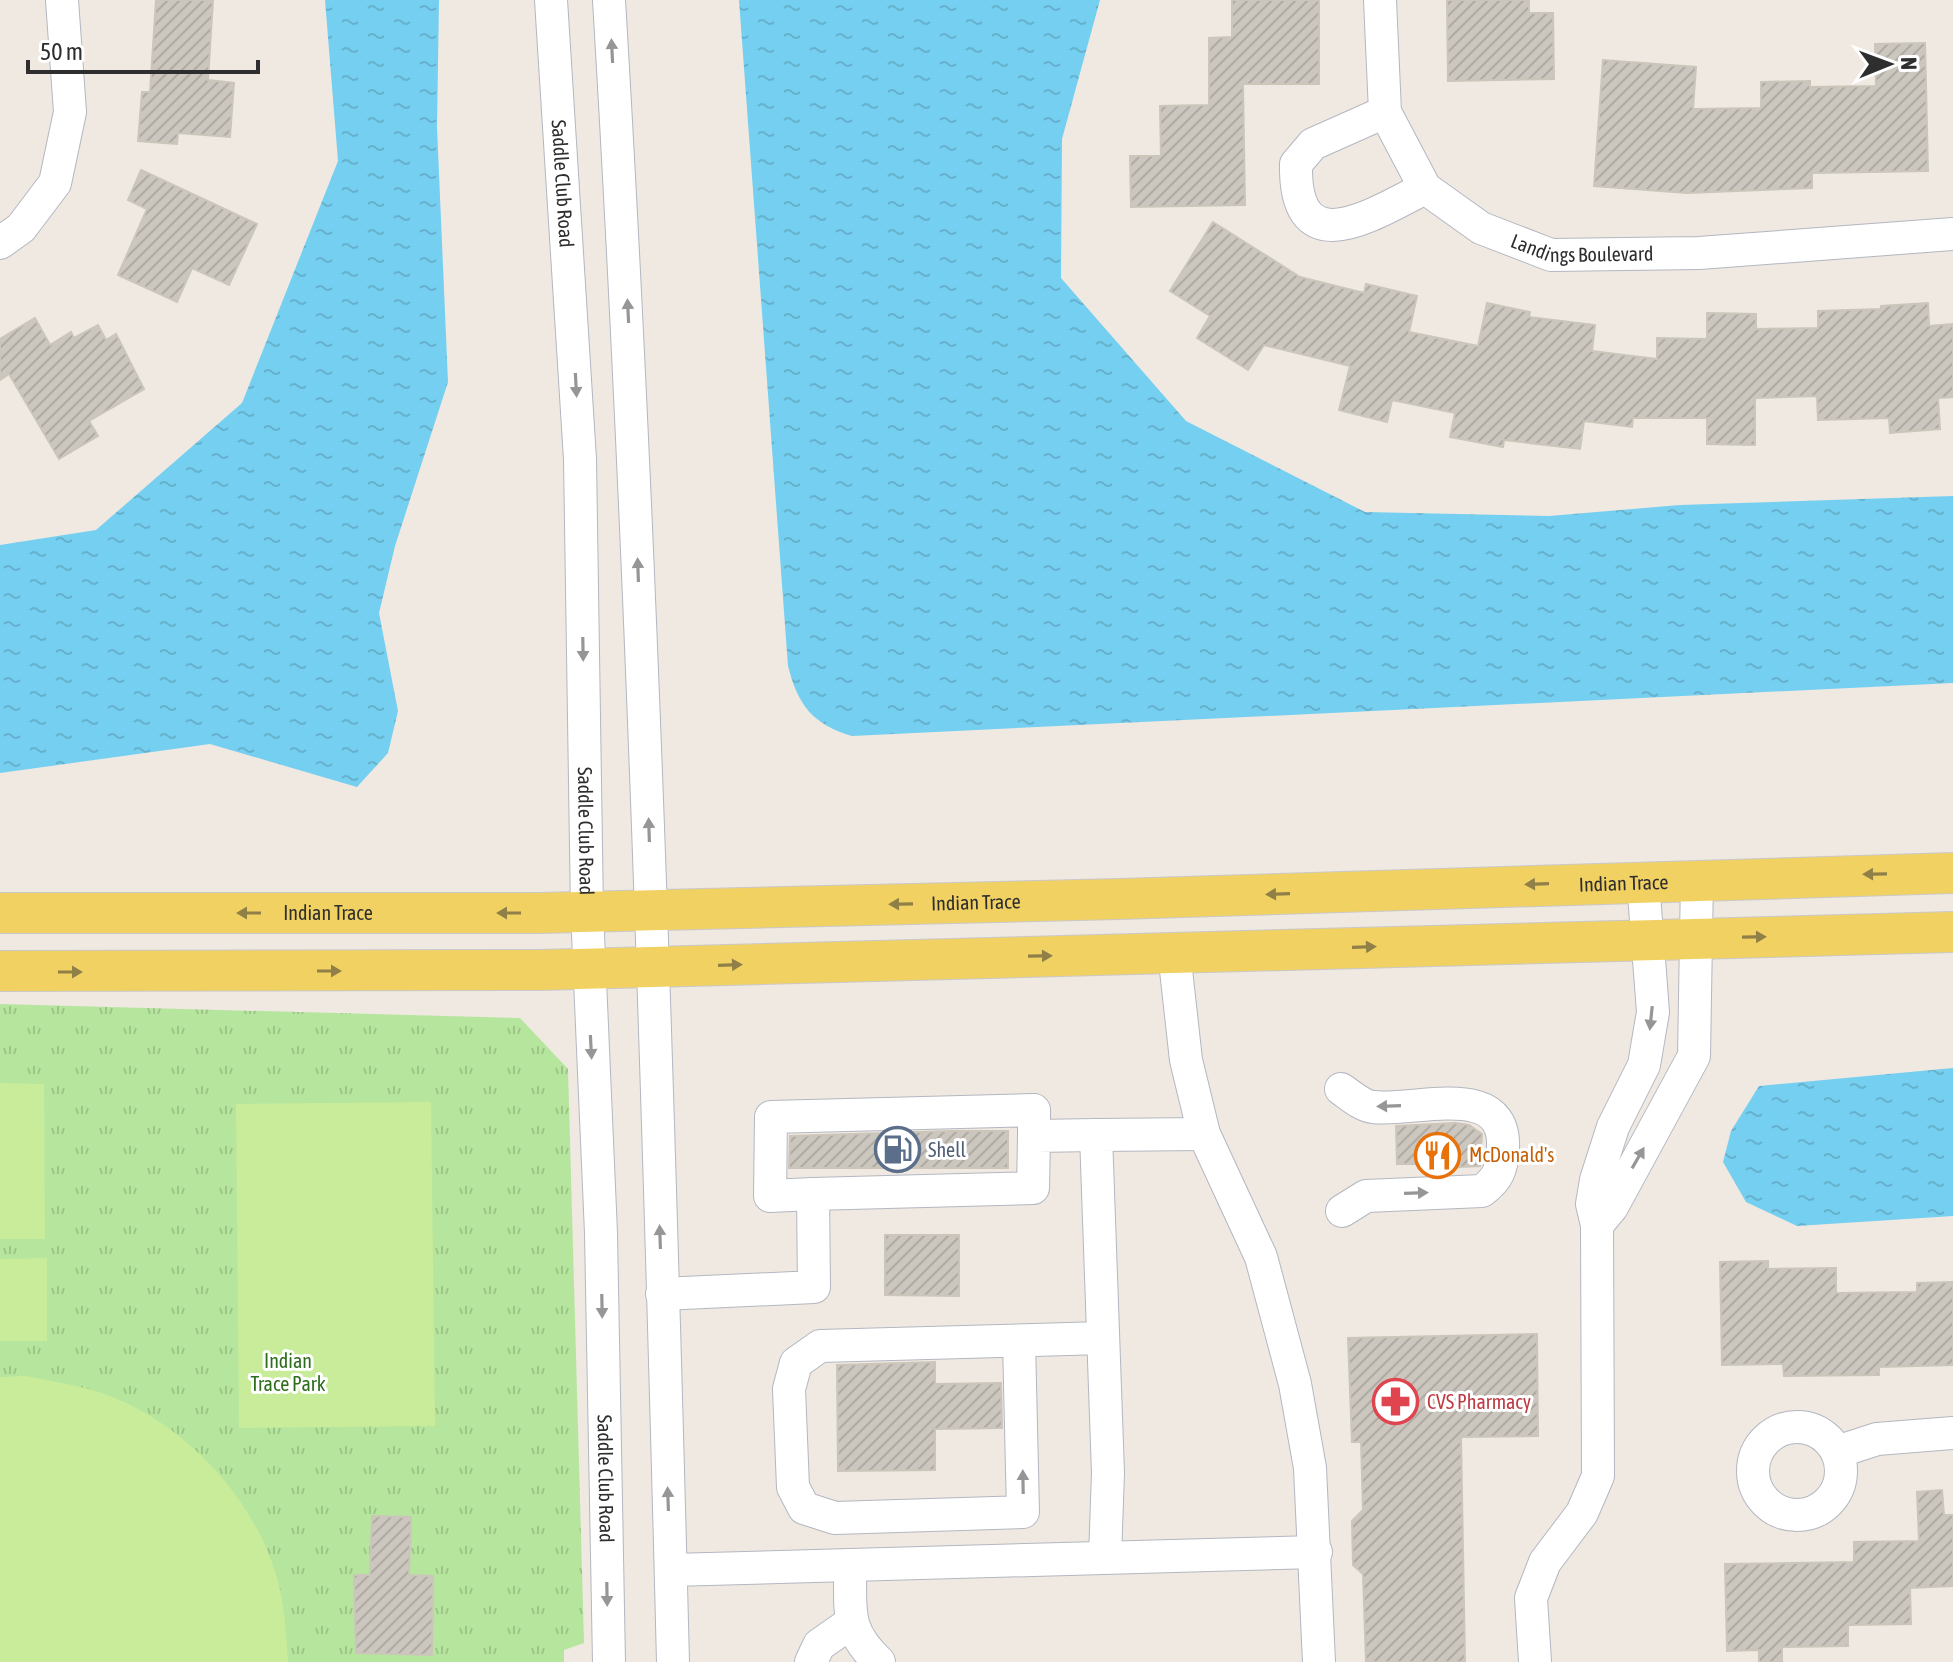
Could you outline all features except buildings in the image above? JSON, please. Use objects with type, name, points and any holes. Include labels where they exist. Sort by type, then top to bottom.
[{"type":"main road","name":"Indian Trace","points":[[0,913],[587,911],[1119,899],[1953,873]]},
{"type":"main road","points":[[0,971],[588,969],[1953,932]]},
{"type":"street","points":[[0,243],[21,228],[55,183],[70,112],[62,0]]},
{"type":"street","name":"Saddle Club Road","points":[[551,0],[580,459],[588,969],[601,1233],[609,1662]]},
{"type":"street","points":[[609,0],[629,326],[652,908],[673,1662]]},
{"type":"street","name":"Landings Boulevard","points":[[1380,0],[1385,112],[1425,188],[1481,228],[1551,255],[1699,253],[1953,234]]},
{"type":"street","points":[[1385,112],[1313,144],[1296,164],[1295,194],[1304,214],[1325,226],[1353,224],[1425,188]]},
{"type":"street","points":[[1597,1225],[1612,1207],[1694,1056],[1697,879]]},
{"type":"street","points":[[1535,1662],[1531,1598],[1545,1562],[1582,1513],[1598,1476],[1597,1225],[1592,1204],[1596,1180],[1613,1127],[1644,1065],[1653,1012],[1643,881]]},
{"type":"street","points":[[1174,952],[1186,1060],[1204,1134],[1261,1257],[1274,1297],[1310,1468],[1319,1662]]},
{"type":"street","points":[[1341,1089],[1370,1107],[1479,1105],[1494,1115],[1504,1145],[1496,1180],[1482,1191],[1366,1196],[1342,1211]]},
{"type":"street","points":[[1034,1110],[1033,1188],[813,1194],[770,1196],[771,1117],[1034,1110]]},
{"type":"street","points":[[1034,1136],[1204,1134]]},
{"type":"street","points":[[1096,1135],[1108,1473],[1105,1557]]},
{"type":"street","points":[[662,1294],[814,1287],[813,1194]]},
{"type":"street","points":[[1019,1341],[1023,1512],[835,1518],[804,1508],[793,1487],[789,1389],[796,1363],[820,1346],[1103,1338]]},
{"type":"street","points":[[1837,1452],[1877,1439],[1953,1433]]},
{"type":"street","points":[[671,1570],[1316,1552]]},
{"type":"street","points":[[850,1565],[852,1622],[859,1643],[879,1662]]},
{"type":"street","points":[[811,1662],[819,1645],[852,1622]]},
{"type":"green space","name":"Indian Trace Park","points":[[0,1004],[520,1018],[568,1069],[584,1643],[564,1650],[564,1662],[0,1662]]},
{"type":"green space","points":[[0,1083],[44,1084],[45,1239],[0,1239]]},
{"type":"green space","points":[[431,1102],[435,1426],[239,1428],[236,1104]]},
{"type":"green space","points":[[47,1258],[47,1341],[0,1341],[0,1259]]},
{"type":"green space","points":[[25,1376],[85,1388],[145,1413],[198,1452],[221,1476],[258,1531],[271,1560],[282,1598],[288,1662],[0,1662],[0,1377]]},
{"type":"water","points":[[325,0],[439,0],[437,127],[448,382],[395,546],[379,613],[398,711],[388,753],[357,787],[210,744],[0,773],[0,545],[96,530],[242,403],[338,161]]},
{"type":"water","points":[[739,0],[1100,0],[1062,139],[1061,278],[1186,421],[1365,512],[1549,516],[1680,505],[1953,496],[1953,683],[852,736],[827,725],[802,702],[788,666]]},
{"type":"water","points":[[1953,1068],[1953,1216],[1797,1226],[1746,1202],[1723,1162],[1731,1131],[1759,1086]]},
{"type":"place","name":"Shell","points":[[897,1150]]},
{"type":"place","name":"McDonald's","points":[[1438,1155]]},
{"type":"place","name":"CVS Pharmacy","points":[[1396,1402]]}]
